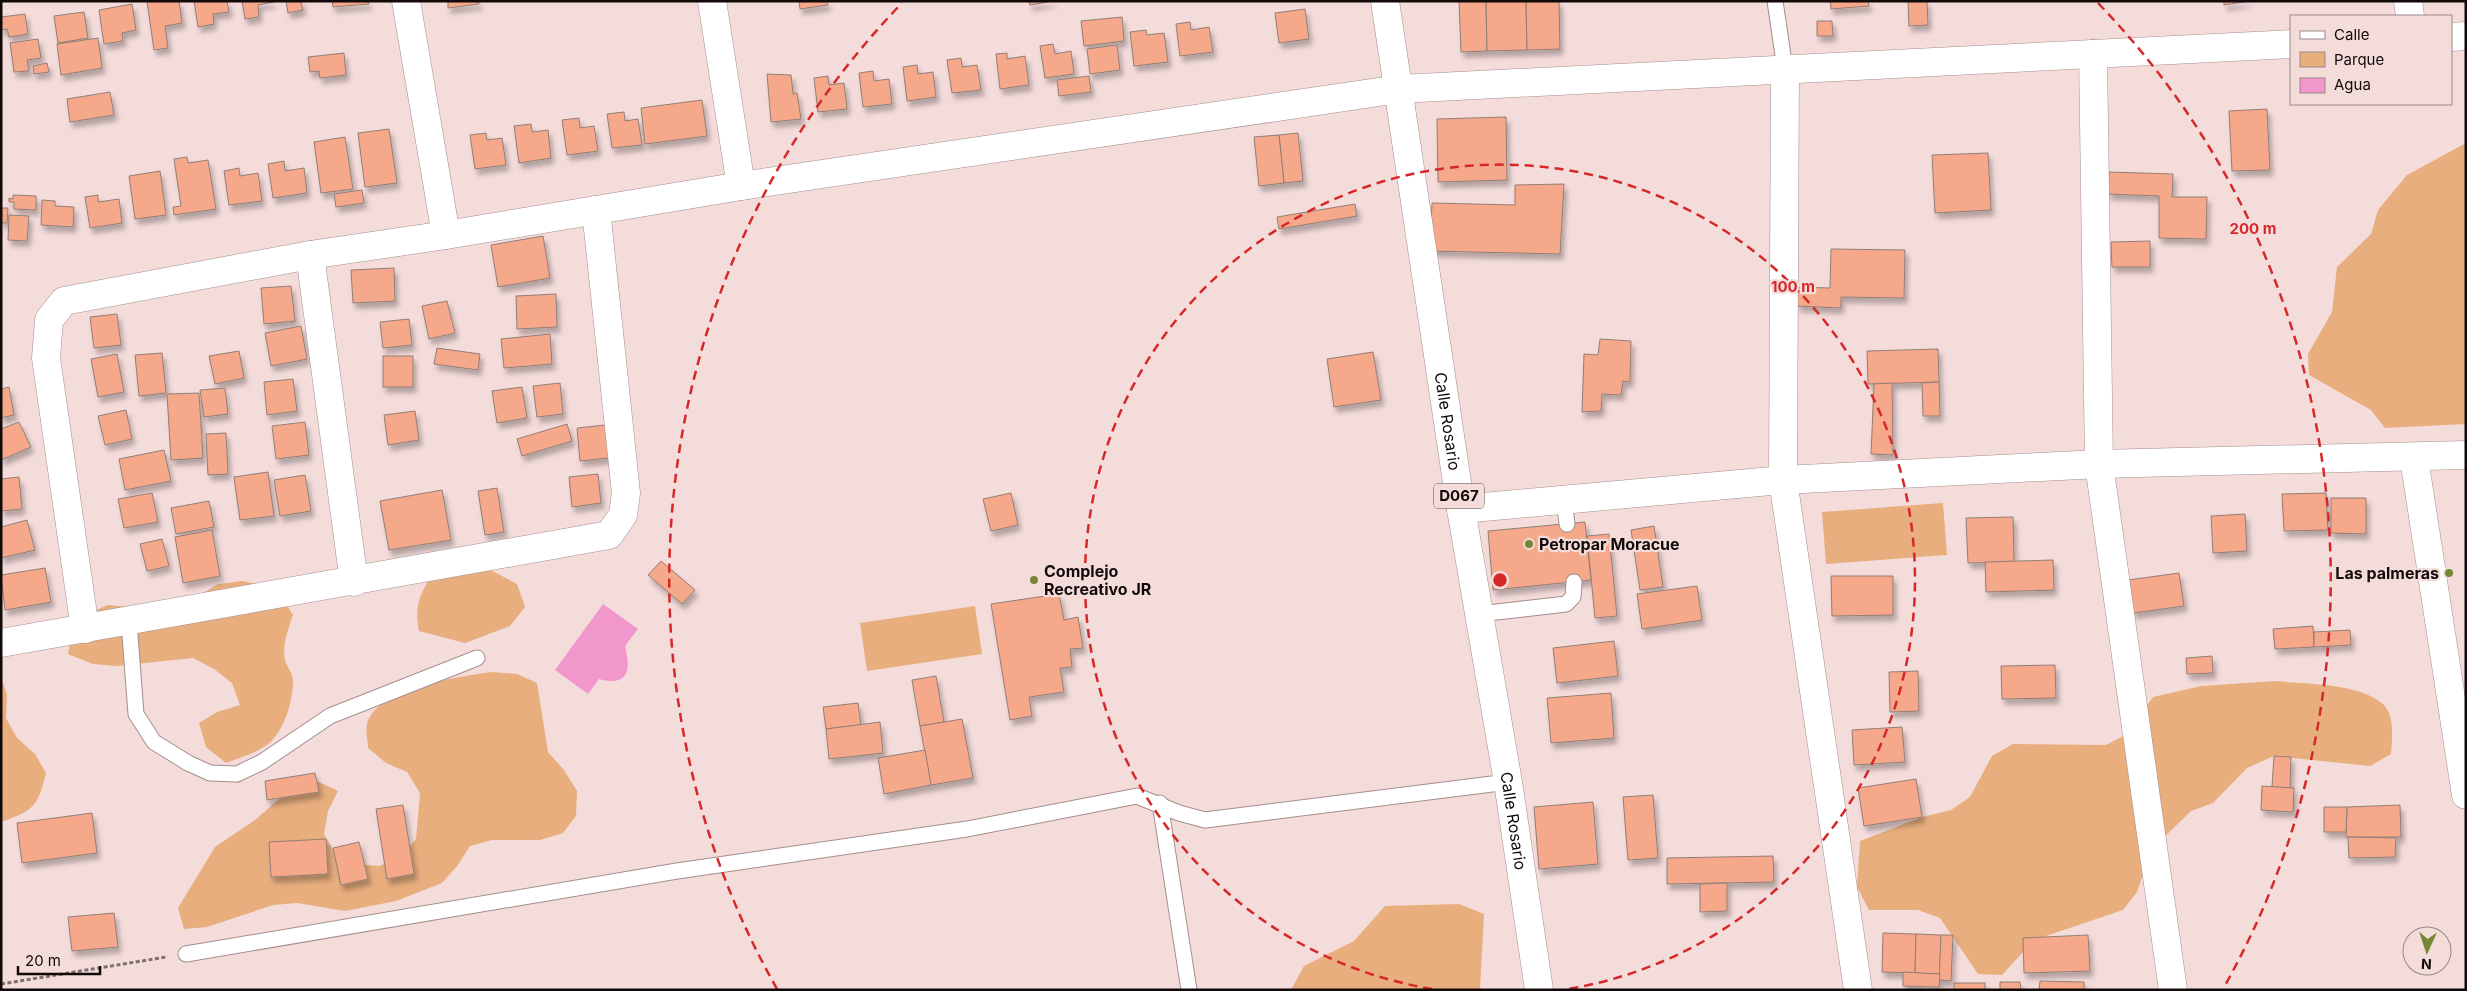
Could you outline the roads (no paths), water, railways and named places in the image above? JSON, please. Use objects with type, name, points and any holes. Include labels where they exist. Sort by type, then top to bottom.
[{"type":"street","points":[[406,1],[446,235]]},
{"type":"street","points":[[712,1],[741,186]]},
{"type":"street","name":"Calle Rosario","points":[[1385,1],[1461,509],[1508,782],[1539,990]]},
{"type":"street","points":[[2408,1],[2410,15]]},
{"type":"street","points":[[2452,36],[2466,36]]},
{"type":"street","points":[[85,629],[46,358],[50,320],[64,301],[310,255],[446,235],[741,186],[1399,89],[2290,44]]},
{"type":"street","points":[[2093,54],[2098,464],[2174,990]]},
{"type":"street","points":[[1785,70],[1783,480],[1858,990]]},
{"type":"street","points":[[1,643],[129,622],[610,535],[623,515],[626,493],[596,210]]},
{"type":"street","points":[[310,255],[354,582]]},
{"type":"street","points":[[1461,509],[1566,511],[1783,480],[2098,464],[2414,458],[2466,455]]},
{"type":"street","points":[[2414,458],[2466,795]]},
{"type":"lane","points":[[1775,1],[1785,70]]},
{"type":"lane","points":[[1479,614],[1566,604],[1573,596],[1574,582]]},
{"type":"lane","points":[[129,622],[136,714],[154,742],[188,764],[210,773],[237,774],[262,762],[330,716],[477,658]]},
{"type":"lane","points":[[186,954],[677,871],[967,829],[1137,796],[1160,803],[1179,813],[1205,820],[1508,782]]},
{"type":"lane","points":[[1160,803],[1189,990]]},
{"type":"water","points":[[603,604],[638,629],[625,646],[628,662],[626,674],[617,681],[599,679],[588,694],[555,670]]},
{"type":"place","name":"Petropar Moracue","points":[[1529,544]]},
{"type":"place","name":"Las palmeras","points":[[2449,573]]},
{"type":"place","name":"Complejo Recreativo JR","points":[[1034,580]]}]
